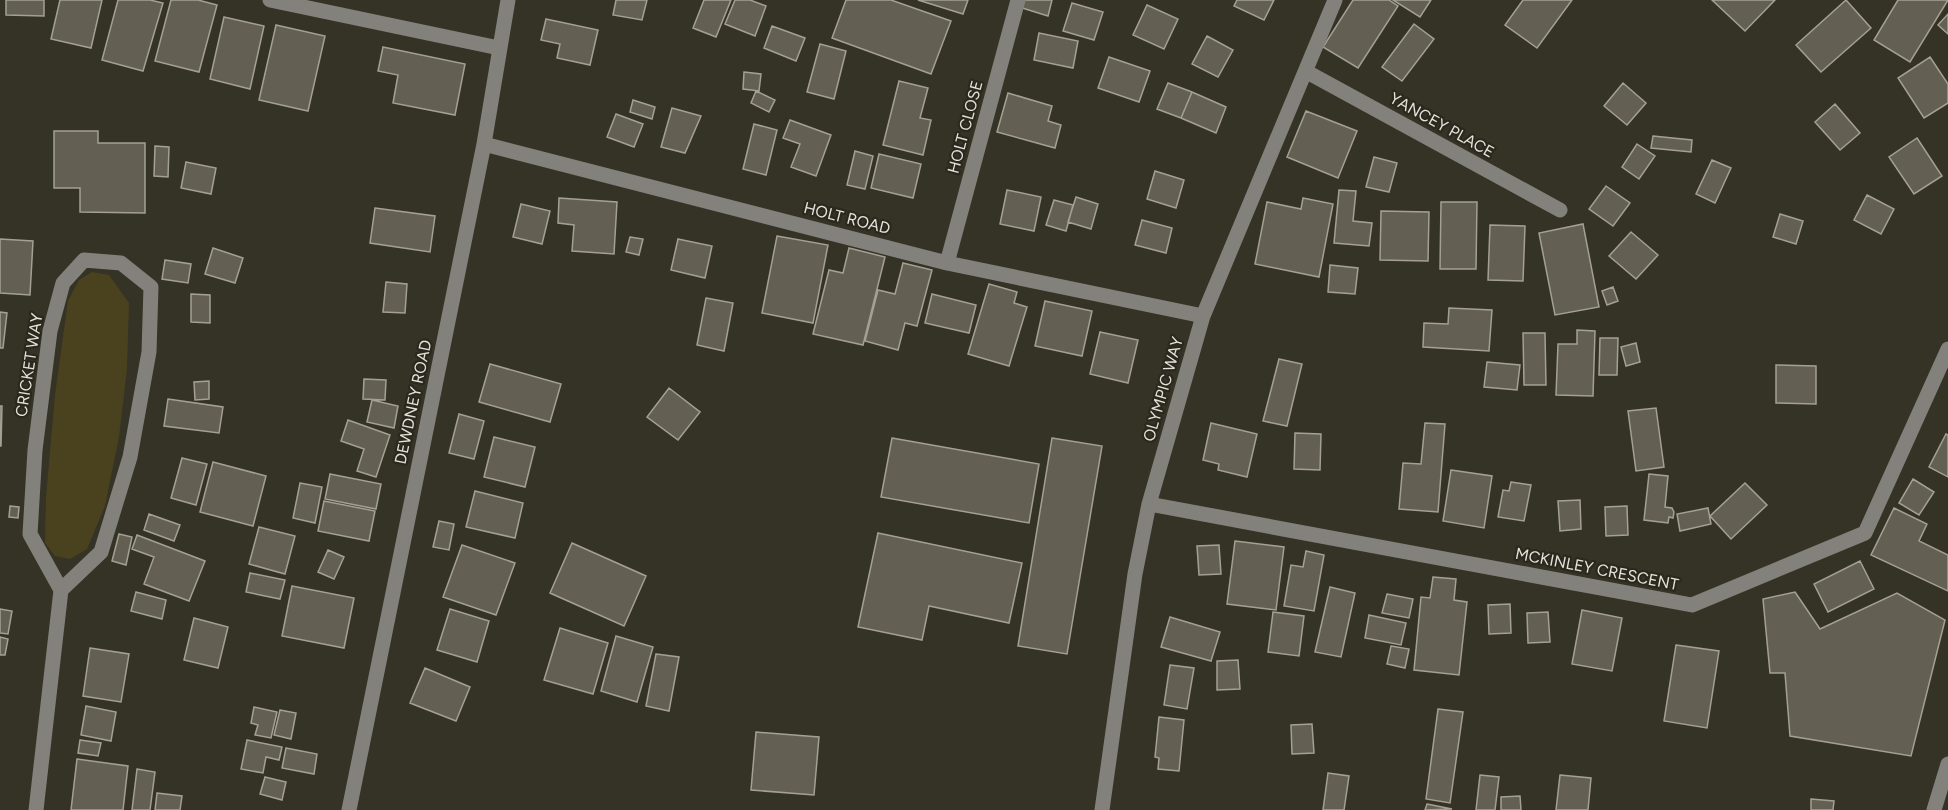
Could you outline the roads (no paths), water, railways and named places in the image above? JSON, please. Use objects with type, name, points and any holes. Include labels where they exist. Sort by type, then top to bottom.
[{"type":"street","points":[[270,0],[499,48]]},
{"type":"street","name":"DEWDNEY ROAD","points":[[349,810],[484,144],[508,0]]},
{"type":"street","name":"HOLT CLOSE","points":[[947,262],[1018,0]]},
{"type":"street","name":"OLYMPIC WAY","points":[[1102,810],[1135,574],[1149,504],[1203,316],[1335,0]]},
{"type":"street","name":"YANCEY PLACE","points":[[1306,72],[1560,210]]},
{"type":"street","name":"HOLT ROAD","points":[[484,144],[947,262],[1203,316]]},
{"type":"street","name":"CRICKET WAY","points":[[84,260],[121,263],[151,287],[150,352],[130,457],[101,552],[61,590],[30,534],[35,450],[50,331],[63,283],[84,260]]},
{"type":"street","name":"MCKINLEY CRESCENT","points":[[1149,504],[1692,605],[1865,533],[1948,350]]},
{"type":"street","points":[[36,810],[61,590]]},
{"type":"street","points":[[1934,810],[1948,764]]}]
